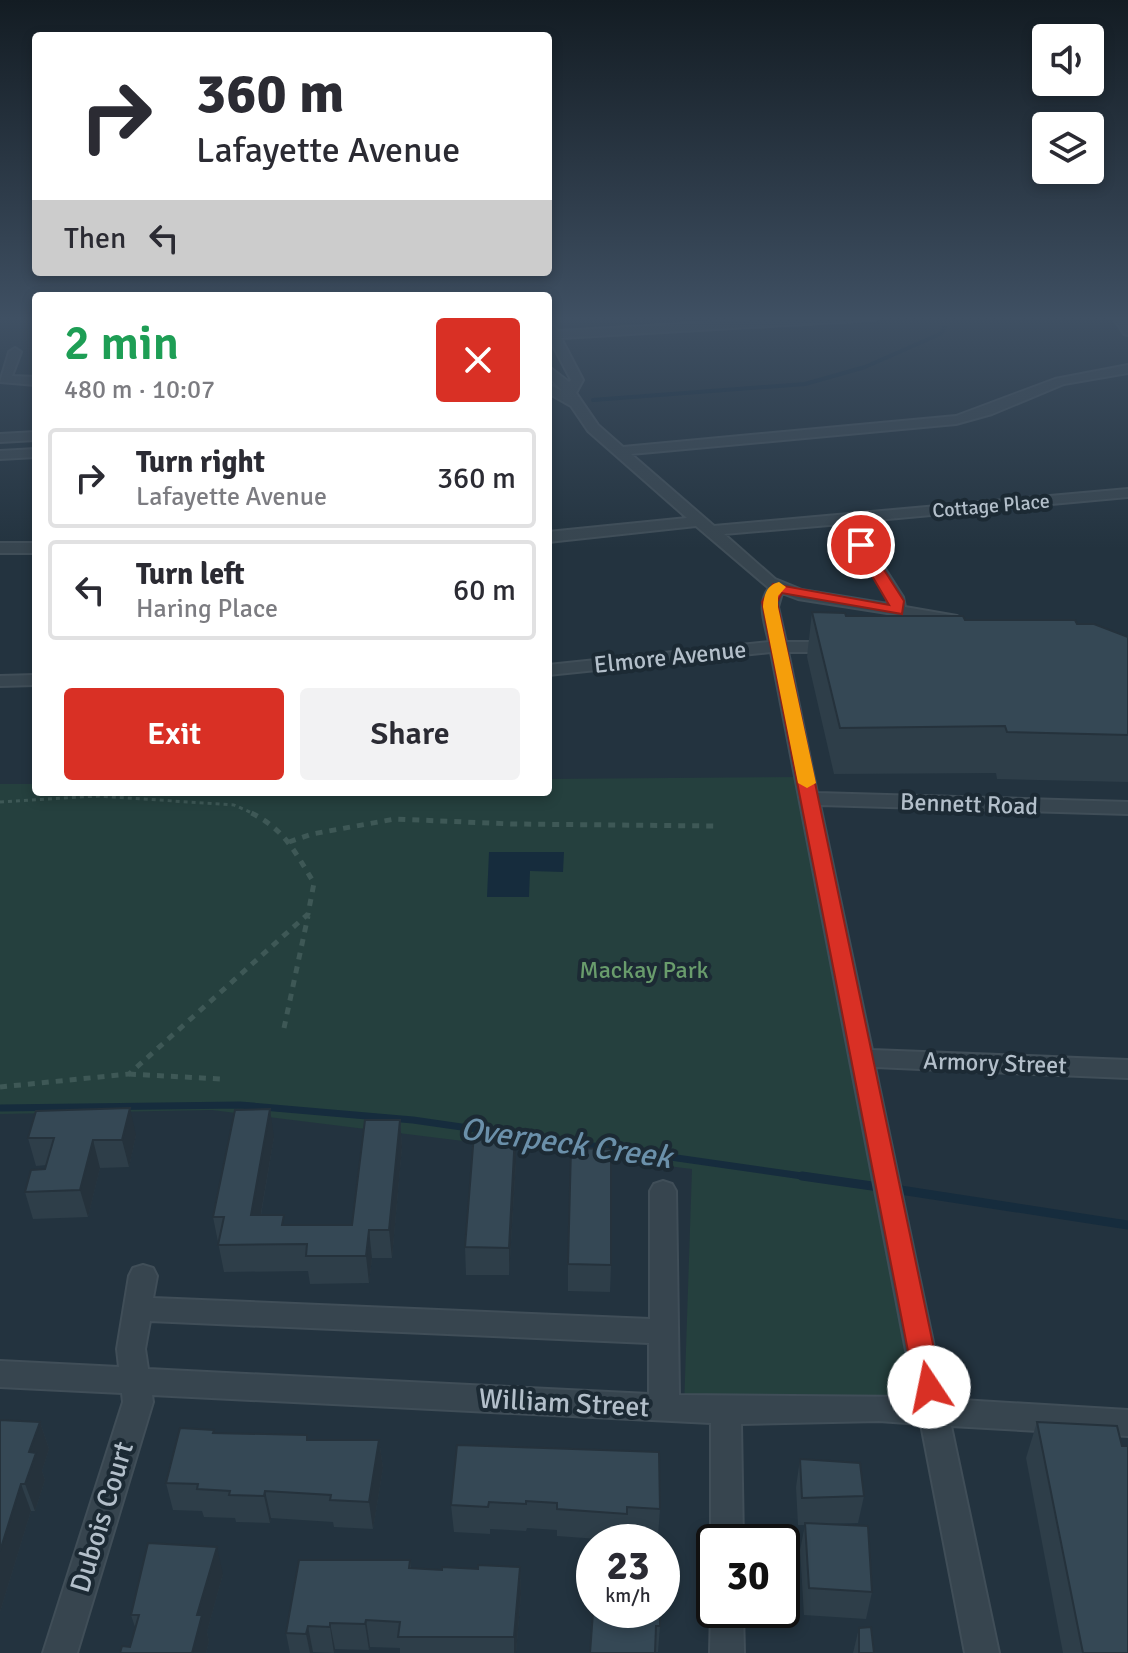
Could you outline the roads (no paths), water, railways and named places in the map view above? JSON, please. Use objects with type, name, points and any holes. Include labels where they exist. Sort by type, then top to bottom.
[{"type":"street","points":[[566,394],[574,397]]},
{"type":"street","points":[[571,394],[589,424],[760,576],[778,587],[798,594],[974,624]]},
{"type":"street","points":[[620,451],[956,420],[991,412],[1027,394]]},
{"type":"street","points":[[0,438],[32,436]]},
{"type":"street","points":[[0,455],[32,453]]},
{"type":"street","name":"Cottage Place","points":[[552,537],[845,519],[1128,493]]},
{"type":"street","points":[[845,519],[895,597],[897,611]]},
{"type":"street","points":[[0,548],[32,548]]},
{"type":"street","points":[[778,587],[770,602],[982,1653]]},
{"type":"street","name":"Elmore Avenue","points":[[552,670],[779,646],[851,647]]},
{"type":"street","points":[[0,681],[32,680]]},
{"type":"street","name":"Bennett Road","points":[[811,799],[1128,808]]},
{"type":"street","name":"Armory Street","points":[[862,1058],[1128,1069]]},
{"type":"street","points":[[663,1191],[664,1408]]},
{"type":"street","name":"Dubois Court","points":[[60,1653],[138,1402],[131,1349],[143,1276]]},
{"type":"street","points":[[137,1309],[664,1332]]},
{"type":"street","name":"William Street","points":[[0,1374],[726,1411],[933,1410],[1128,1423]]},
{"type":"street","points":[[726,1411],[727,1524]]},
{"type":"street","points":[[727,1628],[727,1653]]},
{"type":"water","points":[[489,852],[564,852],[563,872],[530,871],[529,897],[487,897]]},
{"type":"waterway","points":[[593,400],[671,394]]},
{"type":"waterway","name":"Overpeck Creek","points":[[0,1108],[240,1105],[413,1120],[816,1178]]},
{"type":"waterway","name":"Overpeck Creek","points":[[802,1176],[816,1178]]},
{"type":"waterway","name":"Overpeck Creek","points":[[816,1178],[879,1187]]},
{"type":"waterway","name":"Overpeck Creek","points":[[894,1189],[1128,1225]]},
{"type":"park label","name":"Mackay Park","points":[[644,970]]}]
